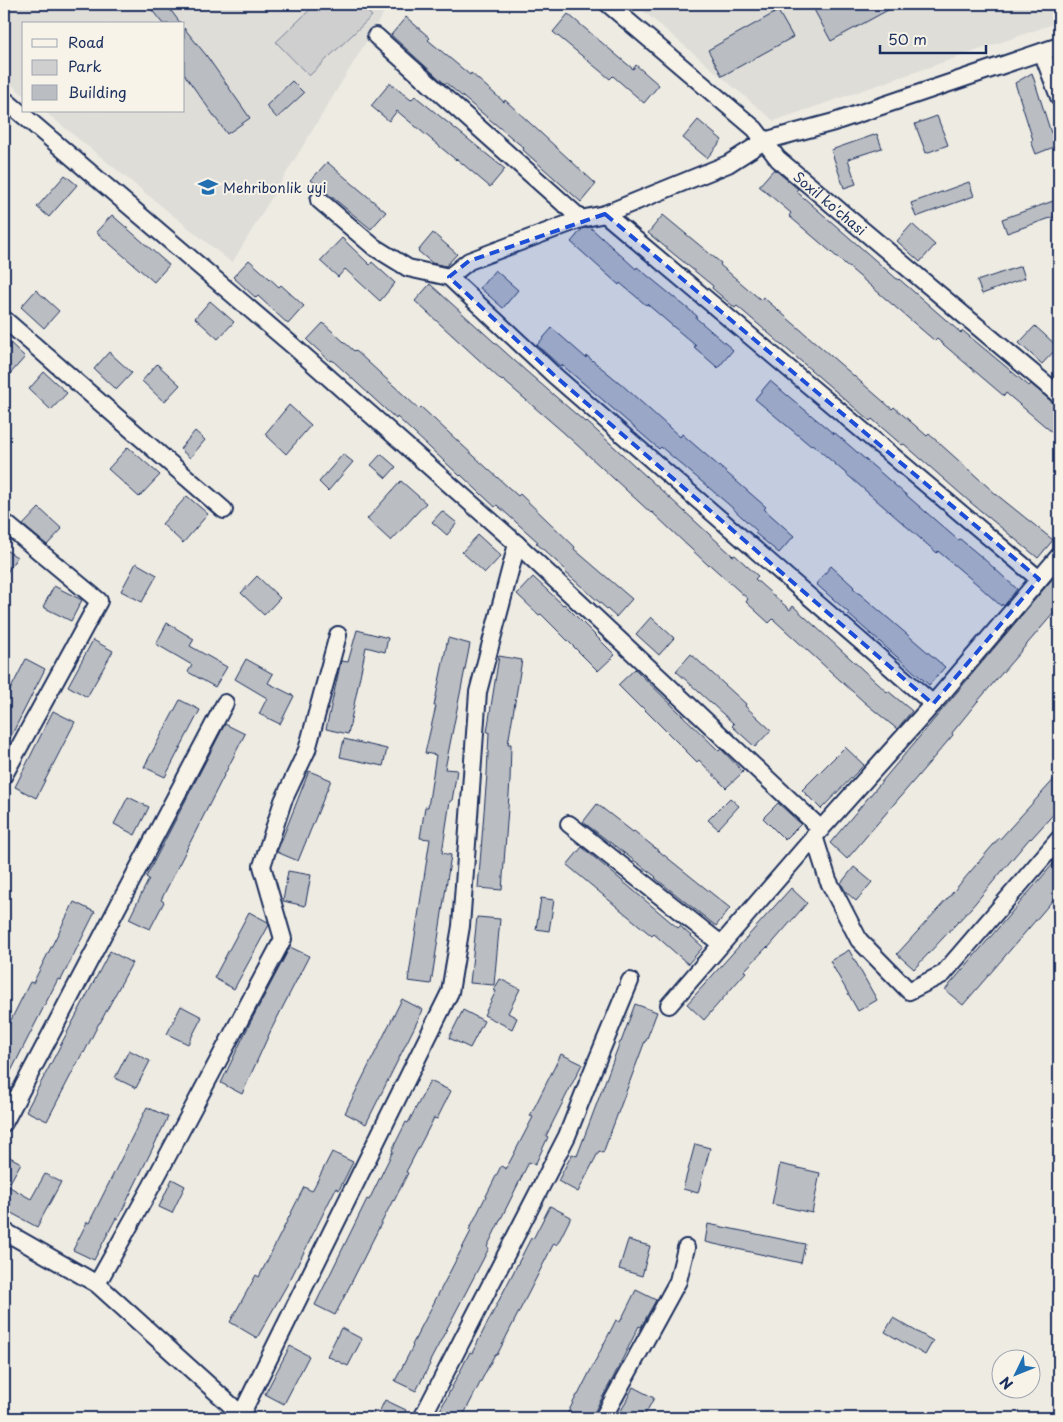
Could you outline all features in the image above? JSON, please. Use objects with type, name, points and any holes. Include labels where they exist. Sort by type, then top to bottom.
[{"type":"street","name":"Soxil ko'chasi","points":[[608,4],[755,129],[778,159],[1059,395]]},
{"type":"street","points":[[376,36],[581,219]]},
{"type":"street","points":[[449,277],[469,261],[581,219],[605,214],[728,164],[764,141],[834,122],[1059,46]]},
{"type":"street","points":[[1042,52],[1059,97]]},
{"type":"street","points":[[4,99],[292,345],[517,544],[818,832],[828,880],[859,940],[909,991],[942,974],[1059,839]]},
{"type":"street","points":[[320,200],[374,247],[408,268],[449,277],[555,376],[933,704]]},
{"type":"street","points":[[605,214],[1039,579]]},
{"type":"street","points":[[4,319],[224,510]]},
{"type":"street","points":[[4,522],[99,601],[4,775]]},
{"type":"street","points":[[4,1231],[97,1284],[243,1417],[450,992],[461,926],[478,692],[517,544]]},
{"type":"street","points":[[669,1005],[818,832],[933,704],[1059,556]]},
{"type":"street","points":[[97,1284],[151,1187],[283,939],[262,866],[283,801],[307,750],[338,635]]},
{"type":"street","points":[[4,1123],[225,703]]},
{"type":"street","points":[[569,824],[721,944]]},
{"type":"street","points":[[422,1418],[567,1136],[630,981]]},
{"type":"street","points":[[603,1418],[678,1280],[686,1248]]},
{"type":"highlighted area","points":[[605,214],[1039,579],[933,704],[555,376],[449,277],[469,261]]},
{"type":"shaded area","name":"Mehribonlik uyi","points":[[4,4],[389,4],[232,263],[45,112],[185,112],[185,22],[22,22],[22,93],[4,79]]},
{"type":"shaded area","points":[[635,4],[1059,4],[1059,22],[774,121]]},
{"type":"green space","points":[[316,4],[360,4],[372,16],[309,76],[276,42]]},
{"type":"building","points":[[147,4],[166,4],[180,22],[161,22]]},
{"type":"building","points":[[811,4],[899,4],[831,41]]},
{"type":"building","points":[[778,11],[793,37],[722,76],[708,50]]},
{"type":"building","points":[[568,14],[633,69],[636,65],[659,85],[644,103],[613,76],[610,79],[553,32]]},
{"type":"building","points":[[406,17],[430,38],[428,40],[470,75],[471,73],[504,102],[505,100],[596,184],[581,202],[523,150],[524,148],[445,84],[391,35]]},
{"type":"building","points":[[185,29],[206,55],[250,118],[227,134],[185,75]]},
{"type":"building","points":[[1032,73],[1051,133],[1056,132],[1059,140],[1059,145],[1036,154],[1015,83]]},
{"type":"building","points":[[292,81],[304,93],[277,118],[266,106]]},
{"type":"building","points":[[390,83],[411,100],[415,96],[505,169],[490,187],[397,111],[389,121],[371,106]]},
{"type":"building","points":[[937,116],[948,145],[926,153],[915,124]]},
{"type":"building","points":[[698,120],[722,140],[707,158],[683,138]]},
{"type":"building","points":[[877,134],[882,148],[848,159],[856,184],[844,188],[831,150]]},
{"type":"building","points":[[327,162],[386,212],[371,229],[311,180]]},
{"type":"building","points":[[774,169],[798,189],[796,191],[961,333],[963,331],[1029,386],[1031,384],[1059,408],[1059,438],[1006,393],[1004,396],[937,339],[935,341],[789,216],[791,213],[759,186]]},
{"type":"building","points":[[65,175],[77,185],[49,217],[37,207]]},
{"type":"building","points":[[969,182],[974,196],[916,217],[911,203]]},
{"type":"building","points":[[1059,199],[1059,215],[1007,233],[1002,219]]},
{"type":"building","points":[[112,215],[169,265],[154,282],[96,232]]},
{"type":"building","points":[[663,215],[721,263],[720,265],[761,300],[763,297],[892,409],[894,407],[927,436],[929,434],[997,495],[1053,540],[1038,558],[904,444],[902,445],[872,419],[870,421],[737,306],[735,308],[712,288],[713,286],[648,233]]},
{"type":"building","points":[[912,224],[935,245],[920,262],[897,241]]},
{"type":"building","points":[[590,227],[636,269],[637,267],[697,316],[696,318],[733,350],[718,368],[694,347],[696,346],[647,304],[620,283],[619,285],[571,242],[582,229]]},
{"type":"building","points":[[433,233],[457,254],[446,266],[432,263],[418,251]]},
{"type":"building","points":[[342,238],[370,265],[372,262],[395,283],[380,301],[345,269],[338,277],[320,261]]},
{"type":"building","points":[[249,260],[304,306],[288,324],[258,296],[256,298],[233,277]]},
{"type":"building","points":[[1021,266],[1025,278],[982,294],[977,281]]},
{"type":"building","points":[[495,270],[518,290],[503,308],[480,288]]},
{"type":"building","points":[[430,284],[526,371],[586,421],[733,556],[735,555],[758,576],[755,579],[790,610],[793,606],[887,692],[912,711],[897,729],[864,702],[773,619],[769,623],[746,602],[748,599],[708,565],[563,432],[502,381],[415,301]]},
{"type":"building","points":[[36,290],[59,311],[44,328],[21,307]]},
{"type":"building","points":[[210,301],[234,322],[218,339],[195,318]]},
{"type":"building","points":[[323,323],[419,409],[421,407],[518,496],[520,494],[575,547],[574,549],[632,599],[616,617],[565,572],[566,570],[536,543],[538,542],[497,505],[495,507],[397,417],[396,419],[332,360],[330,361],[307,340]]},
{"type":"building","points":[[1035,326],[1058,347],[1042,364],[1019,343]]},
{"type":"building","points":[[552,328],[586,358],[587,356],[620,383],[680,437],[682,434],[766,507],[764,509],[794,536],[779,553],[755,533],[757,531],[728,504],[661,447],[659,449],[537,345]]},
{"type":"building","points":[[4,337],[25,357],[10,374],[4,368]]},
{"type":"building","points":[[109,352],[132,373],[116,390],[94,369]]},
{"type":"building","points":[[157,364],[180,385],[164,402],[142,381]]},
{"type":"building","points":[[44,372],[67,393],[51,410],[29,389]]},
{"type":"building","points":[[770,381],[835,433],[1017,589],[1004,606],[1002,604],[1001,606],[938,551],[937,553],[812,444],[811,446],[755,399]]},
{"type":"building","points":[[289,405],[311,425],[286,454],[265,434]]},
{"type":"building","points":[[195,431],[205,440],[190,458],[180,449]]},
{"type":"building","points":[[128,447],[160,475],[139,497],[108,469]]},
{"type":"building","points":[[343,454],[353,462],[328,491],[319,482]]},
{"type":"building","points":[[381,454],[396,467],[386,478],[371,465]]},
{"type":"building","points":[[401,481],[426,503],[391,541],[367,519]]},
{"type":"building","points":[[187,496],[208,514],[183,543],[162,524]]},
{"type":"building","points":[[39,508],[62,529],[47,545],[23,525]]},
{"type":"building","points":[[442,511],[457,523],[447,535],[432,522]]},
{"type":"building","points":[[478,535],[501,556],[485,573],[462,552]]},
{"type":"building","points":[[4,549],[17,557],[4,577]]},
{"type":"building","points":[[136,563],[157,575],[142,602],[121,591]]},
{"type":"building","points":[[831,566],[853,588],[945,667],[929,685],[816,584]]},
{"type":"building","points":[[1059,571],[1059,607],[977,702],[952,733],[953,735],[847,859],[830,843]]},
{"type":"building","points":[[257,576],[280,598],[264,615],[241,593]]},
{"type":"building","points":[[533,577],[564,604],[615,655],[598,671],[541,614],[539,615],[517,594]]},
{"type":"building","points":[[54,586],[82,600],[71,621],[43,607]]},
{"type":"building","points":[[651,617],[674,638],[659,655],[636,634]]},
{"type":"building","points":[[167,623],[194,639],[190,646],[227,667],[215,687],[188,672],[192,665],[156,644]]},
{"type":"building","points":[[357,630],[388,638],[385,652],[366,647],[348,734],[326,729],[341,661],[348,662]]},
{"type":"building","points":[[448,638],[470,644],[445,769],[457,770],[442,853],[451,855],[431,984],[408,981],[430,839],[420,838],[425,807],[428,807],[436,755],[425,753],[436,706],[434,706]]},
{"type":"building","points":[[93,640],[113,651],[87,697],[68,686]]},
{"type":"building","points":[[691,654],[746,704],[745,706],[771,730],[755,747],[732,726],[734,724],[676,671]]},
{"type":"building","points":[[499,656],[522,660],[508,744],[511,744],[510,781],[502,890],[478,888],[487,774],[489,732],[487,732]]},
{"type":"building","points":[[26,659],[45,669],[4,750],[4,702]]},
{"type":"building","points":[[246,659],[273,674],[268,683],[294,696],[280,724],[259,714],[267,698],[235,679]]},
{"type":"building","points":[[635,669],[743,772],[726,788],[699,760],[697,762],[618,685]]},
{"type":"building","points":[[180,700],[200,710],[165,777],[144,767]]},
{"type":"building","points":[[53,711],[75,722],[36,798],[15,787]]},
{"type":"building","points":[[225,724],[245,734],[161,900],[164,902],[150,929],[129,919],[149,879],[146,877]]},
{"type":"building","points":[[344,739],[387,749],[383,766],[340,757]]},
{"type":"building","points":[[845,747],[864,765],[821,809],[802,790]]},
{"type":"building","points":[[309,771],[331,780],[298,861],[277,852]]},
{"type":"building","points":[[1059,774],[1059,808],[1030,838],[971,908],[914,969],[897,954],[999,838]]},
{"type":"building","points":[[128,797],[149,807],[135,835],[114,824]]},
{"type":"building","points":[[730,798],[739,806],[718,829],[708,820]]},
{"type":"building","points":[[778,803],[801,824],[785,840],[763,818]]},
{"type":"building","points":[[597,804],[634,831],[730,908],[716,926],[656,877],[583,822]]},
{"type":"building","points":[[582,847],[678,928],[680,926],[703,947],[688,964],[654,934],[652,936],[567,865]]},
{"type":"building","points":[[1059,857],[1059,893],[963,1005],[945,990]]},
{"type":"building","points":[[854,867],[872,882],[856,901],[846,892],[841,883]]},
{"type":"building","points":[[288,871],[311,875],[305,906],[283,901]]},
{"type":"building","points":[[791,888],[807,903],[768,948],[744,971],[746,972],[704,1020],[687,1004]]},
{"type":"building","points":[[541,898],[554,900],[549,931],[536,929]]},
{"type":"building","points":[[74,902],[95,912],[61,980],[58,979],[4,1085],[4,1034],[30,982],[33,983]]},
{"type":"building","points":[[249,912],[268,922],[269,925],[234,989],[214,978]]},
{"type":"building","points":[[477,917],[500,919],[494,985],[470,983]]},
{"type":"building","points":[[290,947],[309,956],[271,1030],[242,1094],[221,1083]]},
{"type":"building","points":[[849,950],[877,1000],[858,1011],[830,961]]},
{"type":"building","points":[[110,951],[132,963],[47,1121],[26,1111]]},
{"type":"building","points":[[500,979],[520,989],[508,1013],[517,1018],[512,1029],[484,1015]]},
{"type":"building","points":[[402,999],[423,1010],[366,1124],[345,1113]]},
{"type":"building","points":[[635,1004],[657,1012],[603,1153],[599,1151],[578,1192],[558,1181],[572,1154],[577,1156]]},
{"type":"building","points":[[181,1006],[202,1017],[188,1044],[167,1034]]},
{"type":"building","points":[[463,1010],[484,1021],[470,1048],[449,1038]]},
{"type":"building","points":[[129,1050],[150,1061],[136,1088],[115,1078]]},
{"type":"building","points":[[561,1054],[582,1064],[546,1136],[548,1137],[535,1165],[529,1162],[487,1247],[489,1248],[416,1391],[395,1381],[471,1231],[469,1230],[501,1166],[506,1169],[533,1117],[530,1116]]},
{"type":"building","points":[[430,1081],[451,1091],[437,1119],[434,1118],[406,1172],[408,1173],[335,1315],[315,1305],[367,1199],[369,1200],[406,1122],[408,1123]]},
{"type":"building","points":[[147,1107],[168,1117],[118,1219],[116,1218],[94,1260],[73,1250],[87,1222],[89,1223]]},
{"type":"building","points":[[695,1144],[710,1148],[698,1193],[683,1189]]},
{"type":"building","points":[[332,1152],[353,1162],[339,1190],[336,1188],[292,1276],[257,1338],[230,1322],[256,1275],[259,1277],[304,1187],[312,1191]]},
{"type":"building","points":[[4,1154],[21,1163],[8,1186],[31,1199],[45,1174],[61,1182],[37,1227],[4,1209]]},
{"type":"building","points":[[780,1164],[820,1173],[812,1213],[772,1204]]},
{"type":"building","points":[[172,1179],[185,1186],[172,1213],[159,1207]]},
{"type":"building","points":[[550,1206],[571,1217],[557,1245],[554,1243],[497,1355],[495,1354],[462,1418],[436,1418],[531,1238],[533,1239]]},
{"type":"building","points":[[708,1224],[805,1244],[801,1263],[705,1242]]},
{"type":"building","points":[[628,1240],[650,1246],[642,1276],[619,1269]]},
{"type":"building","points":[[636,1290],[656,1300],[641,1327],[639,1326],[591,1418],[565,1418],[616,1320],[620,1322]]},
{"type":"building","points":[[893,1318],[933,1341],[925,1355],[885,1332]]},
{"type":"building","points":[[341,1328],[362,1339],[348,1366],[327,1356]]},
{"type":"building","points":[[290,1346],[309,1356],[284,1404],[265,1394]]},
{"type":"building","points":[[633,1387],[654,1398],[643,1418],[625,1418],[619,1415]]},
{"type":"building","points":[[385,1400],[406,1410],[402,1418],[376,1418]]},
{"type":"place","name":"Mehribonlik uyi","points":[[208,187]]}]
